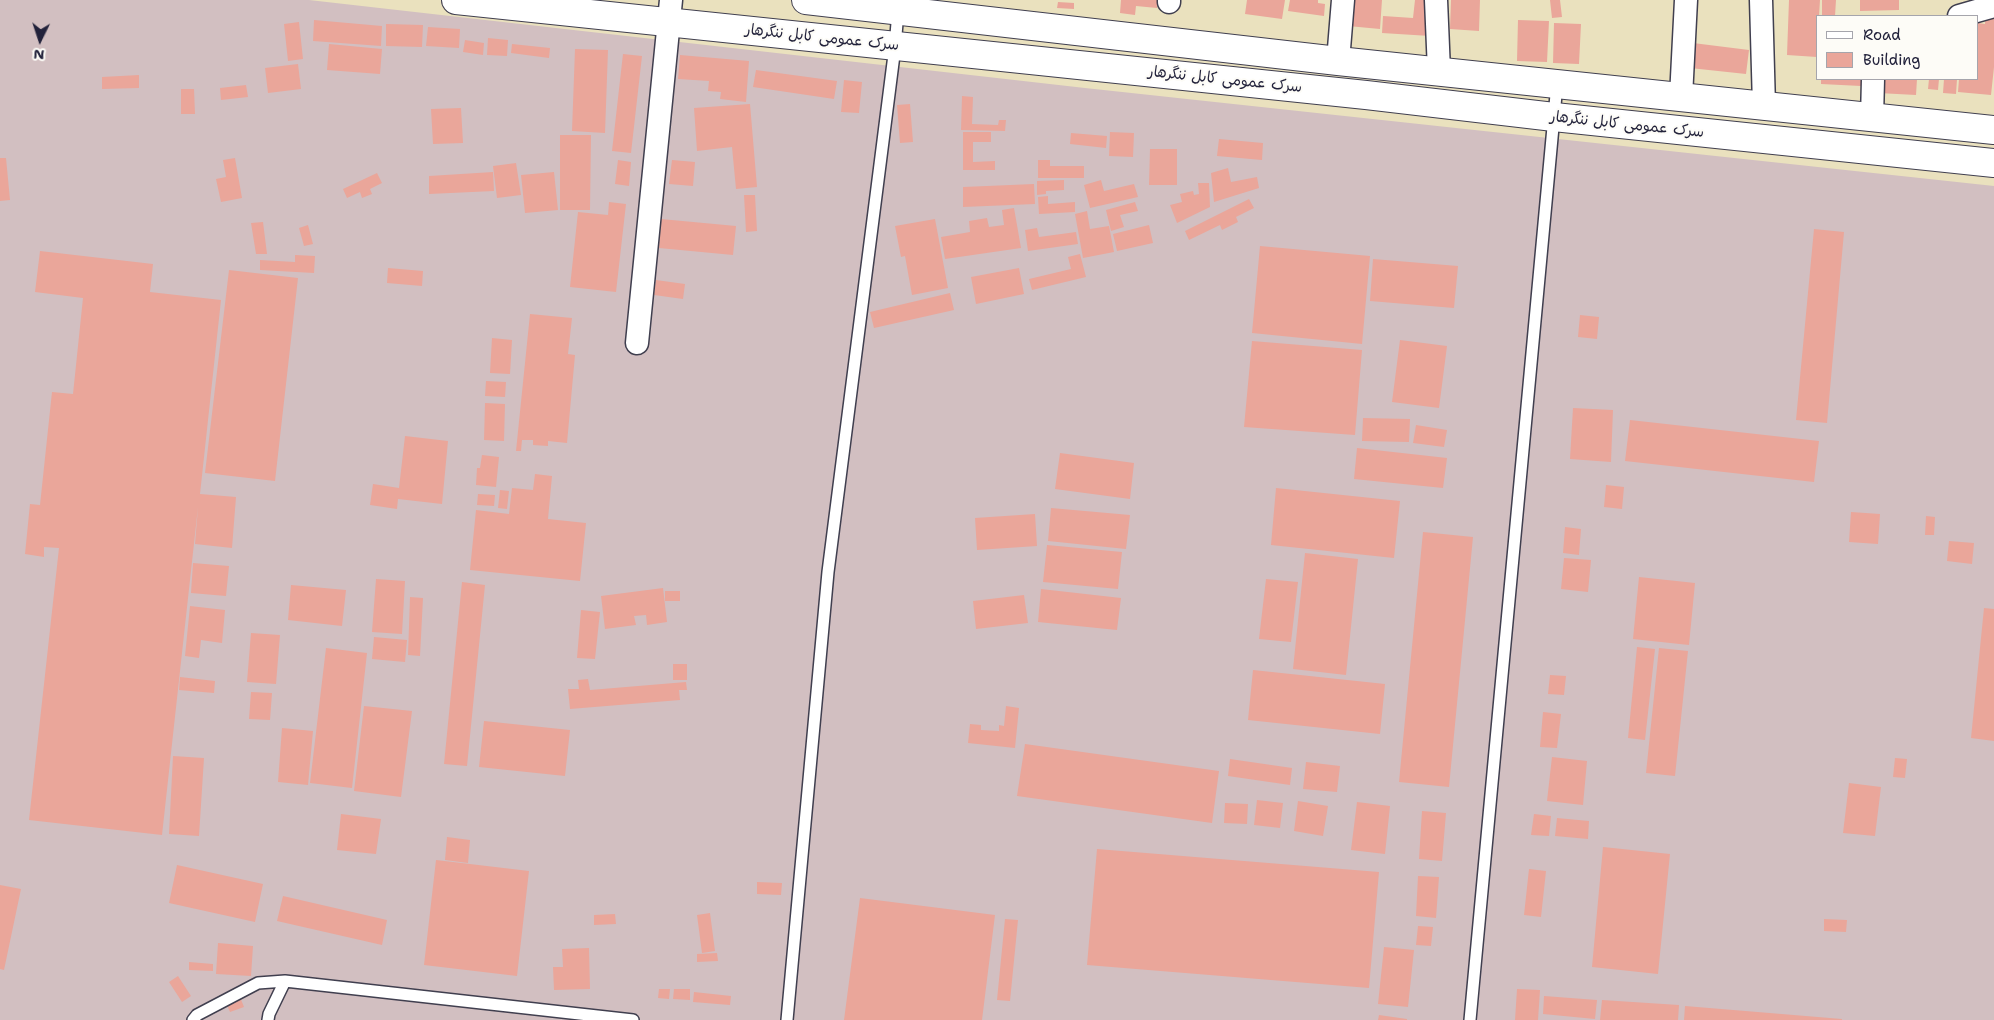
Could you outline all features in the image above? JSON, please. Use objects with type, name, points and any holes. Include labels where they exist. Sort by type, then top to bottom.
[{"type":"highway","name":"سرک عمومی کابل ننگرهار","points":[[456,0],[670,11],[895,46],[1366,95],[1994,164]]},
{"type":"highway","name":"سرک عمومی کابل ننگرهار","points":[[806,0],[1338,61],[1994,130]]},
{"type":"street","points":[[1338,61],[1343,0]]},
{"type":"street","points":[[1436,0],[1439,72]]},
{"type":"street","points":[[1681,97],[1686,0]]},
{"type":"street","points":[[1761,0],[1764,106]]},
{"type":"street","points":[[1963,15],[1994,6]]},
{"type":"street","points":[[638,343],[670,11]]},
{"type":"street","points":[[1872,118],[1873,80]]},
{"type":"lane","points":[[787,1020],[828,572],[898,10]]},
{"type":"lane","points":[[1470,1020],[1557,84]]},
{"type":"lane","points":[[192,1020],[197,1015],[258,983],[285,981],[633,1020]]},
{"type":"lane","points":[[268,1020],[285,981]]},
{"type":"shaded area","points":[[0,0],[309,0],[1085,88],[1994,186],[1994,1020],[0,1020]]},
{"type":"building","points":[[1121,0],[1158,0],[1157,8],[1136,6],[1135,15],[1120,13]]},
{"type":"building","points":[[1247,0],[1285,0],[1282,19],[1245,14]]},
{"type":"building","points":[[1290,0],[1318,0],[1318,3],[1325,4],[1324,16],[1288,11]]},
{"type":"building","points":[[1350,0],[1382,0],[1380,29],[1348,26]]},
{"type":"building","points":[[1415,0],[1425,0],[1430,36],[1382,33],[1383,16],[1413,18]]},
{"type":"building","points":[[1451,0],[1480,0],[1479,31],[1450,29]]},
{"type":"building","points":[[1550,0],[1560,0],[1562,17],[1552,18]]},
{"type":"building","points":[[1789,0],[1820,0],[1819,15],[1816,15],[1816,57],[1787,55]]},
{"type":"building","points":[[1822,0],[1836,0],[1835,15],[1822,15]]},
{"type":"building","points":[[1860,0],[1899,0],[1899,10],[1860,11]]},
{"type":"building","points":[[1058,2],[1074,3],[1074,9],[1057,8]]},
{"type":"building","points":[[1986,11],[1994,12],[1994,67],[1991,95],[1958,92],[1959,80],[1979,80],[1979,23],[1985,24]]},
{"type":"building","points":[[314,20],[382,26],[381,46],[313,41]]},
{"type":"building","points":[[1518,20],[1549,21],[1547,62],[1517,61]]},
{"type":"building","points":[[299,22],[303,59],[288,61],[284,24]]},
{"type":"building","points":[[1554,23],[1581,24],[1579,64],[1553,63]]},
{"type":"building","points":[[386,24],[423,25],[422,47],[386,46]]},
{"type":"building","points":[[428,27],[460,29],[459,48],[426,46]]},
{"type":"building","points":[[488,38],[508,40],[507,56],[487,55]]},
{"type":"building","points":[[465,40],[484,43],[483,55],[463,52]]},
{"type":"building","points":[[1693,43],[1749,50],[1746,74],[1690,68]]},
{"type":"building","points":[[329,44],[382,49],[380,74],[327,70]]},
{"type":"building","points":[[512,44],[550,48],[549,58],[511,53]]},
{"type":"building","points":[[575,49],[608,50],[605,133],[572,131]]},
{"type":"building","points":[[623,54],[642,56],[631,153],[612,151]]},
{"type":"building","points":[[680,55],[749,61],[746,102],[720,99],[721,92],[708,91],[709,81],[678,79]]},
{"type":"building","points":[[298,64],[301,89],[268,93],[265,68]]},
{"type":"building","points":[[756,70],[837,81],[834,99],[753,87]]},
{"type":"building","points":[[139,75],[139,88],[102,89],[102,77]]},
{"type":"building","points":[[844,80],[862,82],[859,113],[841,112]]},
{"type":"building","points":[[1821,80],[1861,80],[1861,86],[1821,84]]},
{"type":"building","points":[[1879,80],[1917,80],[1916,95],[1878,93]]},
{"type":"building","points":[[1929,80],[1939,80],[1938,90],[1928,89]]},
{"type":"building","points":[[1944,80],[1957,80],[1956,94],[1943,93]]},
{"type":"building","points":[[246,85],[248,97],[221,100],[220,88]]},
{"type":"building","points":[[181,89],[194,89],[195,114],[181,114]]},
{"type":"building","points":[[962,96],[973,97],[972,124],[998,125],[999,120],[1006,120],[1005,131],[961,130]]},
{"type":"building","points":[[750,104],[757,187],[736,189],[732,147],[697,151],[694,108]]},
{"type":"building","points":[[910,104],[913,142],[900,143],[897,105]]},
{"type":"building","points":[[461,108],[463,143],[433,144],[431,109]]},
{"type":"building","points":[[963,132],[991,132],[991,142],[973,142],[973,162],[995,161],[995,170],[963,170]]},
{"type":"building","points":[[1110,132],[1134,133],[1133,157],[1109,156]]},
{"type":"building","points":[[1071,133],[1107,136],[1106,148],[1070,144]]},
{"type":"building","points":[[560,135],[591,135],[590,210],[560,210]]},
{"type":"building","points":[[1219,139],[1263,143],[1262,160],[1217,156]]},
{"type":"building","points":[[1150,149],[1177,149],[1177,185],[1149,185]]},
{"type":"building","points":[[0,158],[6,158],[10,200],[0,201]]},
{"type":"building","points":[[235,158],[242,198],[221,202],[216,179],[226,177],[223,160]]},
{"type":"building","points":[[618,160],[631,162],[629,186],[615,184]]},
{"type":"building","points":[[672,160],[695,162],[693,186],[669,184]]},
{"type":"building","points":[[1038,160],[1050,160],[1050,166],[1084,166],[1084,178],[1038,178]]},
{"type":"building","points":[[516,163],[521,195],[497,198],[493,166]]},
{"type":"building","points":[[1228,168],[1231,182],[1257,177],[1259,188],[1214,202],[1211,173]]},
{"type":"building","points":[[493,172],[494,191],[429,194],[429,176]]},
{"type":"building","points":[[554,172],[558,210],[525,213],[521,175]]},
{"type":"building","points":[[377,173],[382,183],[370,189],[372,194],[362,198],[360,192],[347,198],[343,189]]},
{"type":"building","points":[[1064,180],[1064,190],[1046,191],[1046,194],[1037,195],[1037,181]]},
{"type":"building","points":[[1101,180],[1104,191],[1134,184],[1138,197],[1090,208],[1084,185]]},
{"type":"building","points":[[1198,183],[1209,183],[1210,207],[1177,223],[1170,205],[1182,202],[1180,194],[1193,191],[1194,195],[1199,194]]},
{"type":"building","points":[[1034,184],[1035,204],[963,207],[963,187]]},
{"type":"building","points":[[744,195],[755,195],[757,231],[746,232]]},
{"type":"building","points":[[1048,196],[1048,204],[1075,202],[1075,212],[1039,214],[1038,197]]},
{"type":"building","points":[[1249,199],[1254,208],[1236,217],[1238,222],[1222,230],[1220,225],[1189,240],[1185,231]]},
{"type":"building","points":[[609,202],[626,204],[616,292],[570,287],[578,212],[608,215]]},
{"type":"building","points":[[1135,202],[1138,211],[1120,215],[1124,227],[1111,231],[1106,210]]},
{"type":"building","points":[[1014,208],[1021,248],[945,259],[941,237],[970,232],[969,221],[987,218],[989,227],[1004,225],[1002,210]]},
{"type":"building","points":[[1087,211],[1090,229],[1109,226],[1114,252],[1083,258],[1075,214]]},
{"type":"building","points":[[661,219],[736,226],[733,255],[659,248]]},
{"type":"building","points":[[935,219],[948,288],[912,295],[905,256],[901,257],[895,226]]},
{"type":"building","points":[[263,222],[267,254],[256,254],[251,223]]},
{"type":"building","points":[[308,225],[313,244],[304,246],[299,228]]},
{"type":"building","points":[[1149,225],[1153,243],[1117,251],[1113,234]]},
{"type":"building","points":[[1037,228],[1039,237],[1076,232],[1078,244],[1028,251],[1025,230]]},
{"type":"building","points":[[1814,229],[1844,232],[1827,423],[1796,420]]},
{"type":"building","points":[[1260,246],[1370,256],[1362,344],[1252,333]]},
{"type":"building","points":[[40,251],[153,264],[150,292],[221,300],[200,494],[236,497],[232,548],[195,544],[198,507],[162,835],[29,820],[59,548],[44,547],[44,557],[25,554],[30,504],[40,505],[52,392],[73,394],[83,298],[35,292]]},
{"type":"building","points":[[1080,254],[1086,277],[1032,290],[1029,279],[1071,269],[1068,257]]},
{"type":"building","points":[[295,255],[315,256],[314,273],[260,270],[260,260],[295,262]]},
{"type":"building","points":[[1373,259],[1458,266],[1454,308],[1370,301]]},
{"type":"building","points":[[388,268],[423,271],[422,286],[387,283]]},
{"type":"building","points":[[1019,268],[1024,294],[976,304],[971,277]]},
{"type":"building","points":[[229,270],[298,278],[275,481],[205,473]]},
{"type":"building","points":[[656,280],[685,284],[683,299],[654,295]]},
{"type":"building","points":[[950,293],[954,310],[874,328],[870,312]]},
{"type":"building","points":[[530,314],[572,318],[568,354],[575,355],[567,443],[548,441],[548,446],[533,445],[533,440],[522,440],[521,451],[516,451]]},
{"type":"building","points":[[1580,315],[1599,317],[1597,339],[1578,337]]},
{"type":"building","points":[[492,338],[512,340],[510,374],[490,373]]},
{"type":"building","points":[[1400,340],[1447,346],[1439,408],[1392,402]]},
{"type":"building","points":[[1252,341],[1362,350],[1355,435],[1244,427]]},
{"type":"building","points":[[486,381],[506,382],[505,397],[485,396]]},
{"type":"building","points":[[485,403],[505,404],[504,441],[484,440]]},
{"type":"building","points":[[1573,408],[1613,410],[1611,462],[1570,459]]},
{"type":"building","points":[[1363,418],[1410,419],[1409,442],[1362,441]]},
{"type":"building","points":[[1630,420],[1819,441],[1814,482],[1625,461]]},
{"type":"building","points":[[1416,425],[1447,430],[1444,447],[1413,443]]},
{"type":"building","points":[[405,436],[448,441],[442,504],[398,499],[397,509],[370,505],[373,484],[399,488]]},
{"type":"building","points":[[1357,448],[1447,458],[1443,488],[1354,479]]},
{"type":"building","points":[[1060,453],[1134,463],[1130,499],[1055,489]]},
{"type":"building","points":[[482,455],[499,457],[496,487],[476,485],[477,468],[480,468]]},
{"type":"building","points":[[535,474],[552,476],[548,519],[586,523],[580,581],[470,570],[476,510],[509,514],[512,488],[533,490]]},
{"type":"building","points":[[1606,485],[1624,487],[1622,509],[1604,507]]},
{"type":"building","points":[[1276,488],[1400,501],[1394,558],[1271,545]]},
{"type":"building","points":[[500,490],[509,491],[507,509],[498,508]]},
{"type":"building","points":[[478,494],[495,495],[494,506],[477,505]]},
{"type":"building","points":[[1051,508],[1130,515],[1126,549],[1048,541]]},
{"type":"building","points":[[1851,512],[1880,514],[1878,544],[1849,542]]},
{"type":"building","points":[[1035,514],[1037,546],[977,550],[975,518]]},
{"type":"building","points":[[1926,516],[1935,517],[1934,535],[1925,535]]},
{"type":"building","points":[[1565,527],[1581,529],[1579,555],[1563,553]]},
{"type":"building","points":[[1423,532],[1473,537],[1449,787],[1399,782]]},
{"type":"building","points":[[1949,541],[1974,543],[1972,564],[1947,561]]},
{"type":"building","points":[[1047,545],[1122,552],[1118,589],[1043,582]]},
{"type":"building","points":[[1305,553],[1358,559],[1346,675],[1293,669]]},
{"type":"building","points":[[1564,558],[1591,560],[1588,592],[1561,589]]},
{"type":"building","points":[[193,563],[229,566],[226,596],[191,593]]},
{"type":"building","points":[[1639,577],[1695,583],[1689,645],[1633,639]]},
{"type":"building","points":[[376,579],[405,581],[402,634],[372,632]]},
{"type":"building","points":[[1266,579],[1298,582],[1291,642],[1259,639]]},
{"type":"building","points":[[462,582],[485,585],[467,766],[444,764]]},
{"type":"building","points":[[291,585],[346,590],[342,626],[288,620]]},
{"type":"building","points":[[663,588],[667,622],[647,625],[646,615],[634,616],[636,625],[605,629],[601,596]]},
{"type":"building","points":[[1041,589],[1121,598],[1117,630],[1038,622]]},
{"type":"building","points":[[665,591],[680,591],[680,601],[665,601]]},
{"type":"building","points":[[1024,595],[1028,623],[976,629],[973,601]]},
{"type":"building","points":[[410,597],[423,598],[420,656],[408,655]]},
{"type":"building","points":[[190,606],[225,610],[222,643],[201,640],[199,658],[185,656]]},
{"type":"building","points":[[1984,608],[1994,609],[1994,741],[1971,738]]},
{"type":"building","points":[[581,610],[600,612],[595,659],[577,658]]},
{"type":"building","points":[[251,633],[280,635],[276,684],[247,682]]},
{"type":"building","points":[[374,637],[407,640],[405,662],[372,659]]},
{"type":"building","points":[[1637,647],[1655,649],[1645,740],[1628,738]]},
{"type":"building","points":[[326,648],[367,653],[352,788],[310,783]]},
{"type":"building","points":[[1659,648],[1688,651],[1675,776],[1646,773]]},
{"type":"building","points":[[673,664],[687,664],[687,680],[673,680]]},
{"type":"building","points":[[1253,670],[1385,684],[1380,734],[1248,720]]},
{"type":"building","points":[[1550,675],[1566,676],[1564,695],[1548,694]]},
{"type":"building","points":[[180,677],[215,681],[214,693],[179,690]]},
{"type":"building","points":[[588,679],[590,690],[686,682],[687,690],[679,690],[680,700],[570,709],[568,689],[579,689],[578,680]]},
{"type":"building","points":[[251,692],[272,693],[270,720],[249,719]]},
{"type":"building","points":[[364,706],[412,711],[401,797],[354,791]]},
{"type":"building","points":[[1006,706],[1019,708],[1015,748],[968,743],[970,724],[981,725],[981,730],[999,731],[999,725],[1004,726]]},
{"type":"building","points":[[1543,712],[1561,714],[1557,748],[1540,747]]},
{"type":"building","points":[[484,721],[570,730],[565,776],[479,767]]},
{"type":"building","points":[[282,728],[313,731],[308,785],[278,782]]},
{"type":"building","points":[[1025,744],[1219,771],[1212,823],[1017,796]]},
{"type":"building","points":[[173,756],[204,758],[199,836],[169,834]]},
{"type":"building","points":[[1552,757],[1587,761],[1583,805],[1547,801]]},
{"type":"building","points":[[1895,758],[1907,759],[1905,778],[1893,777]]},
{"type":"building","points":[[1230,759],[1292,768],[1290,785],[1228,776]]},
{"type":"building","points":[[1306,762],[1340,766],[1337,792],[1303,789]]},
{"type":"building","points":[[1849,783],[1881,787],[1875,836],[1843,833]]},
{"type":"building","points":[[1257,800],[1283,803],[1280,828],[1254,825]]},
{"type":"building","points":[[1298,801],[1328,806],[1323,836],[1294,831]]},
{"type":"building","points":[[1357,802],[1390,806],[1385,854],[1351,850]]},
{"type":"building","points":[[1225,803],[1248,804],[1247,824],[1224,823]]},
{"type":"building","points":[[1422,811],[1446,813],[1442,861],[1419,859]]},
{"type":"building","points":[[341,814],[381,819],[376,854],[337,850]]},
{"type":"building","points":[[1534,814],[1551,816],[1549,836],[1531,835]]},
{"type":"building","points":[[1557,818],[1589,821],[1588,839],[1555,836]]},
{"type":"building","points":[[447,837],[470,840],[468,863],[445,860]]},
{"type":"building","points":[[1603,847],[1670,854],[1658,974],[1592,967]]},
{"type":"building","points":[[1097,849],[1379,872],[1369,988],[1087,965]]},
{"type":"building","points":[[436,860],[529,871],[517,976],[424,965]]},
{"type":"building","points":[[177,865],[263,884],[255,922],[169,903]]},
{"type":"building","points":[[1529,869],[1546,871],[1541,917],[1524,915]]},
{"type":"building","points":[[1418,876],[1439,877],[1436,918],[1416,916]]},
{"type":"building","points":[[757,882],[782,883],[781,895],[757,894]]},
{"type":"building","points":[[0,885],[21,889],[4,970],[0,969]]},
{"type":"building","points":[[283,896],[387,920],[382,945],[277,921]]},
{"type":"building","points":[[860,898],[995,915],[982,1020],[844,1020]]},
{"type":"building","points":[[710,913],[715,951],[702,953],[697,915]]},
{"type":"building","points":[[615,914],[616,924],[594,925],[594,915]]},
{"type":"building","points":[[1005,919],[1018,920],[1010,1001],[997,1000]]},
{"type":"building","points":[[1824,919],[1847,920],[1846,932],[1824,931]]},
{"type":"building","points":[[1418,926],[1433,927],[1431,946],[1416,945]]},
{"type":"building","points":[[218,943],[253,946],[251,976],[216,974]]},
{"type":"building","points":[[1384,947],[1414,950],[1408,1007],[1378,1004]]},
{"type":"building","points":[[589,948],[590,989],[554,990],[553,967],[563,967],[562,949]]},
{"type":"building","points":[[717,953],[718,961],[697,962],[697,954]]},
{"type":"building","points":[[189,962],[213,964],[213,971],[189,970]]},
{"type":"building","points":[[178,976],[191,996],[182,1002],[169,982]]},
{"type":"building","points":[[659,989],[670,989],[669,999],[658,998]]},
{"type":"building","points":[[674,989],[690,989],[690,1000],[673,999]]},
{"type":"building","points":[[1517,989],[1540,990],[1538,1020],[1515,1020]]},
{"type":"building","points":[[694,992],[731,996],[730,1005],[693,1002]]},
{"type":"building","points":[[1544,996],[1597,1000],[1595,1019],[1543,1014]]},
{"type":"building","points":[[240,997],[244,1007],[230,1012],[226,1003]]},
{"type":"building","points":[[1602,1000],[1679,1005],[1678,1020],[1600,1020]]},
{"type":"building","points":[[1685,1006],[1842,1019],[1842,1020],[1684,1020]]},
{"type":"building","points":[[1379,1015],[1407,1019],[1407,1020],[1378,1020]]}]
